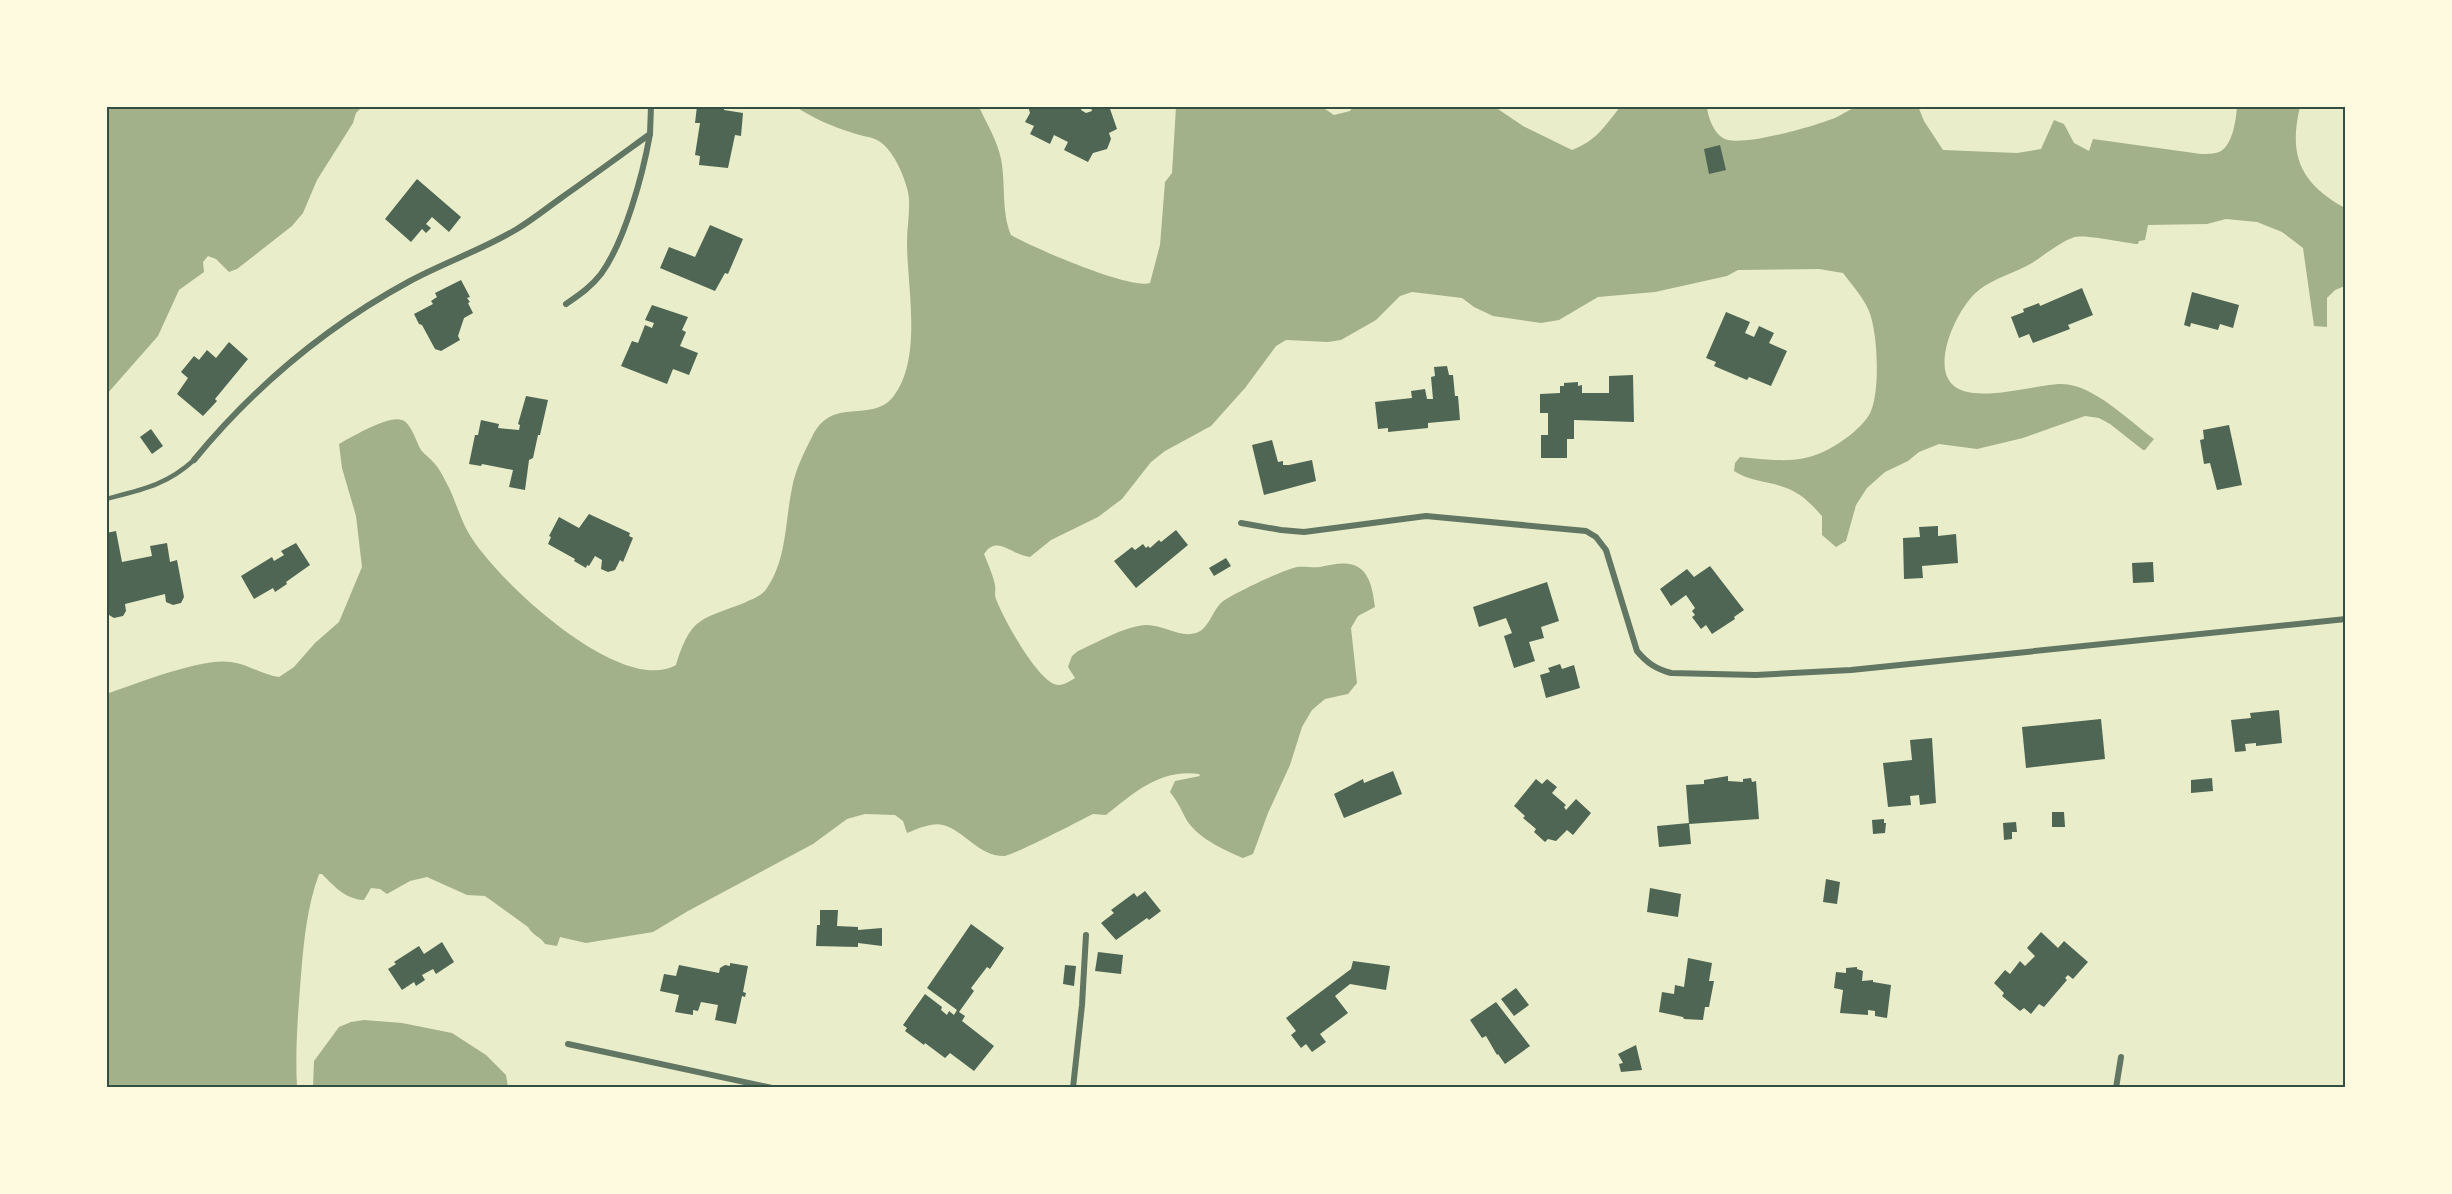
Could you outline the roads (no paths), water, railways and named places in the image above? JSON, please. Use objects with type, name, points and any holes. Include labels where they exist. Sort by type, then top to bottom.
[{"type":"street","points":[[566,304],[585,291],[600,275],[612,256],[638,188],[650,134],[651,106]]},
{"type":"street","points":[[194,460],[252,395],[320,338],[369,304],[413,279],[481,249],[519,228],[650,134]]},
{"type":"street","points":[[1241,523],[1281,530],[1304,531],[1426,516],[1586,531],[1596,537],[1606,550],[1638,651],[1646,662],[1671,673],[1756,675],[1851,670],[2346,619]]},
{"type":"street","points":[[1073,1088],[1082,1005],[1086,935]]},
{"type":"street","points":[[568,1044],[772,1088]]},
{"type":"street","points":[[2116,1088],[2121,1057]]},
{"type":"lane","points":[[106,500],[149,488],[177,475],[194,460]]}]
